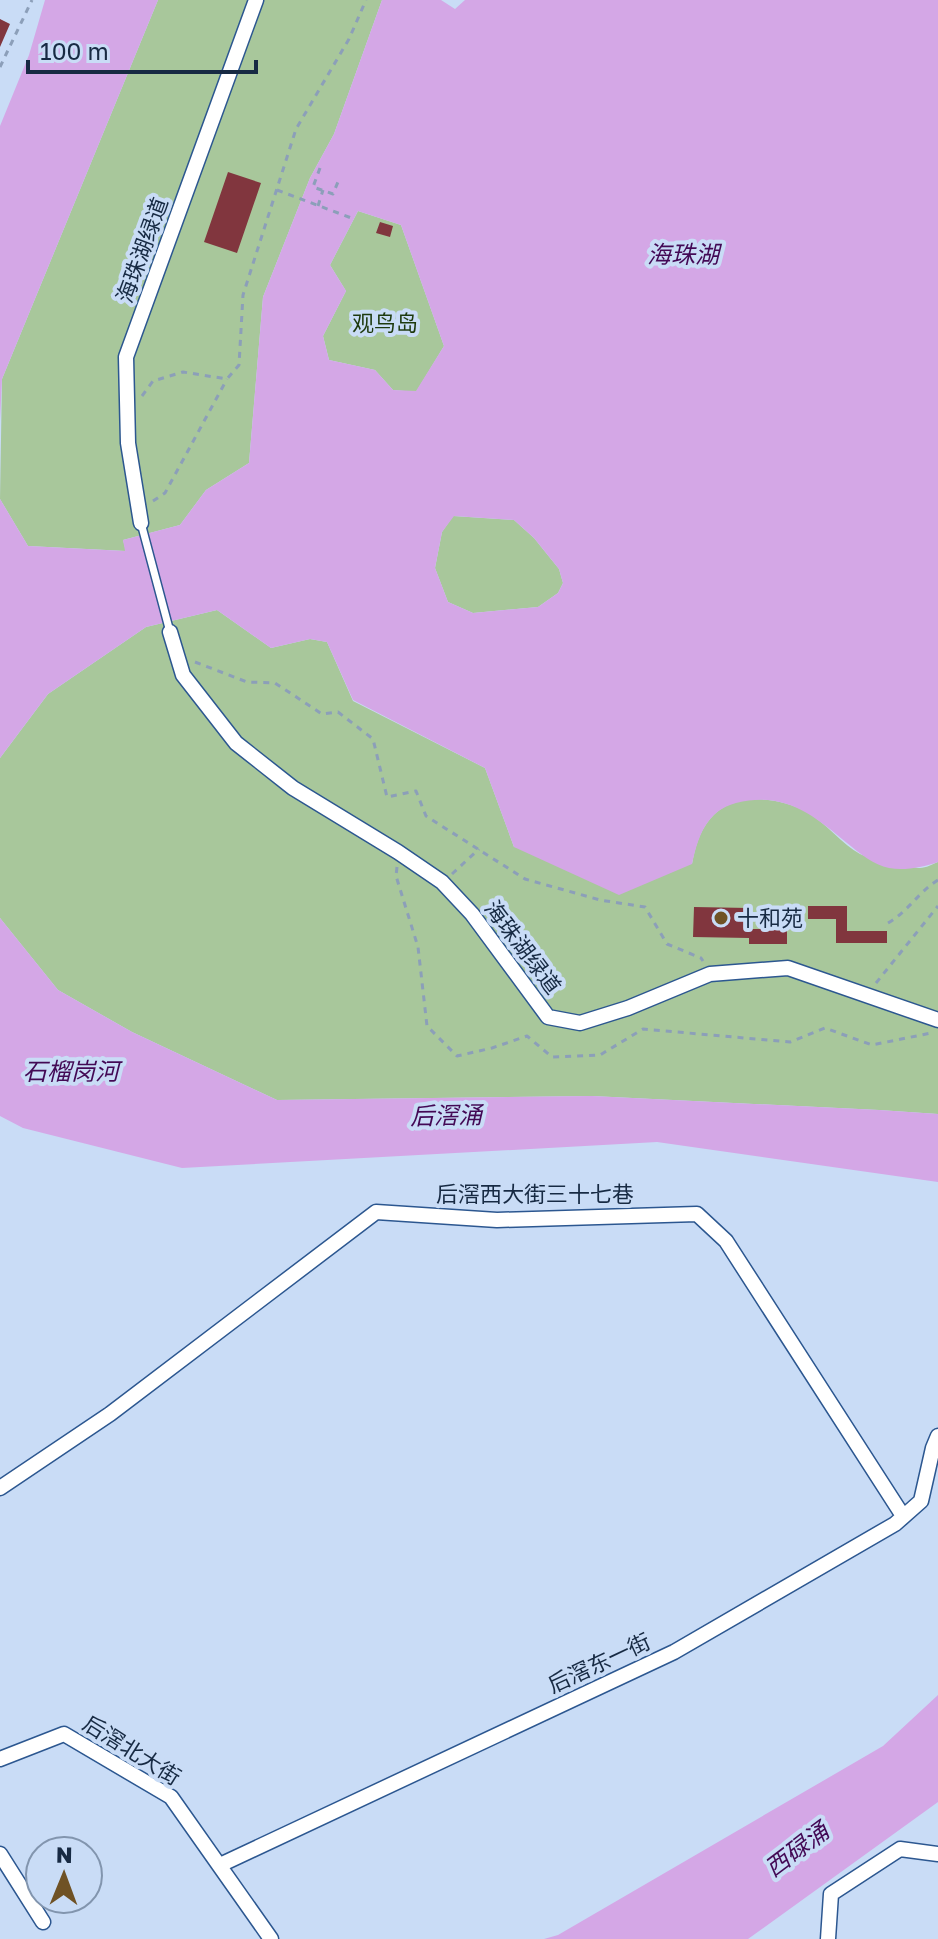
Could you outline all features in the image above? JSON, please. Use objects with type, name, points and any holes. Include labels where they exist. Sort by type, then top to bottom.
[{"type":"street","name":"海珠湖绿道","points":[[140,517],[128,443],[126,357],[256,0]]},
{"type":"street","name":"海珠湖绿道","points":[[170,632],[183,675],[236,743],[293,788],[442,882],[472,914],[548,1017],[580,1023],[628,1008],[710,974],[788,968],[938,1020]]},
{"type":"street","name":"后滘西大街三十七巷","points":[[0,1488],[110,1414],[376,1212],[497,1220],[697,1214],[726,1241],[903,1516]]},
{"type":"street","name":"后滘东一街","points":[[220,1865],[674,1652],[895,1524],[921,1501],[938,1436]]},
{"type":"street","name":"后滘北大街","points":[[0,1759],[64,1734],[171,1797],[271,1939]]},
{"type":"street","points":[[828,1939],[831,1894],[900,1849],[938,1854]]},
{"type":"street","points":[[0,1854],[43,1922]]},
{"type":"lane","points":[[140,517],[170,632]]},
{"type":"path","points":[[0,67],[32,0]]},
{"type":"path","points":[[140,517],[165,493],[227,379],[239,365],[243,295],[296,129],[349,39],[366,0]]},
{"type":"path","points":[[320,168],[313,187],[333,194],[340,177]]},
{"type":"path","points":[[277,190],[354,219]]},
{"type":"path","points":[[318,206],[323,190]]},
{"type":"path","points":[[127,415],[153,381],[183,372],[227,379]]},
{"type":"path","points":[[177,654],[247,682],[275,683],[322,714],[338,712],[373,739],[387,797],[416,791],[426,816],[525,879],[600,900],[645,907],[667,944],[701,958],[710,974]]},
{"type":"path","points":[[442,882],[479,849]]},
{"type":"path","points":[[888,923],[903,915],[925,888],[938,880]]},
{"type":"path","points":[[866,995],[938,906]]},
{"type":"green space","points":[[158,0],[382,0],[334,134],[310,178],[263,297],[249,463],[206,490],[180,525],[123,540],[126,551],[28,546],[0,499],[2,379]]},
{"type":"green space","name":"观鸟岛","points":[[358,211],[401,225],[444,346],[416,392],[393,390],[375,370],[329,360],[323,336],[346,291],[330,265]]},
{"type":"green space","points":[[453,516],[514,520],[534,538],[559,569],[563,583],[558,593],[538,607],[473,613],[448,602],[435,568],[442,532]]},
{"type":"green space","points":[[217,610],[271,648],[310,639],[327,642],[353,701],[485,768],[514,847],[692,864],[698,840],[710,819],[731,804],[757,799],[783,803],[807,812],[864,856],[920,868],[938,862],[938,1114],[592,1096],[277,1100],[132,1032],[58,990],[0,918],[0,758],[48,694],[146,627]]},
{"type":"water","points":[[45,0],[158,0],[2,379],[0,421],[0,126],[29,55]]},
{"type":"water","name":"海珠湖","points":[[382,0],[441,0],[455,9],[465,0],[938,0],[938,862],[908,869],[883,866],[867,858],[809,814],[783,803],[753,800],[726,807],[710,819],[697,844],[692,864],[619,895],[514,847],[485,768],[353,700],[327,642],[310,639],[271,648],[217,610],[146,627],[48,694],[0,758],[0,499],[28,546],[125,551],[123,540],[180,525],[206,490],[249,463],[263,297],[310,178],[334,134]],"holes":[[[358,211],[401,225],[444,346],[416,391],[393,390],[375,370],[329,360],[323,336],[346,291],[330,265]],[[454,516],[514,520],[534,538],[559,569],[563,583],[558,593],[538,607],[473,613],[448,602],[435,568],[442,532]]]},
{"type":"water","name":"石榴岗河","points":[[0,918],[58,990],[132,1032],[277,1100],[592,1096],[938,1114],[938,1182],[657,1142],[182,1168],[23,1128],[0,1116]]},
{"type":"water","name":"西碌涌","points":[[938,1695],[938,1802],[748,1939],[544,1939],[558,1935],[883,1746]]},
{"type":"building","points":[[0,19],[10,24],[0,47]]},
{"type":"building","points":[[228,172],[261,183],[237,253],[204,242]]},
{"type":"building","points":[[380,222],[393,226],[390,237],[376,233]]},
{"type":"building","points":[[808,906],[847,906],[847,931],[887,931],[887,943],[836,943],[836,919],[808,919]]},
{"type":"building","name":"十和苑","points":[[694,907],[749,908],[749,929],[787,929],[787,944],[749,944],[749,938],[693,937]]},
{"type":"place","name":"十和苑","points":[[721,918]]},
{"type":"water label","name":"后滘涌","points":[[446,1116]]}]
